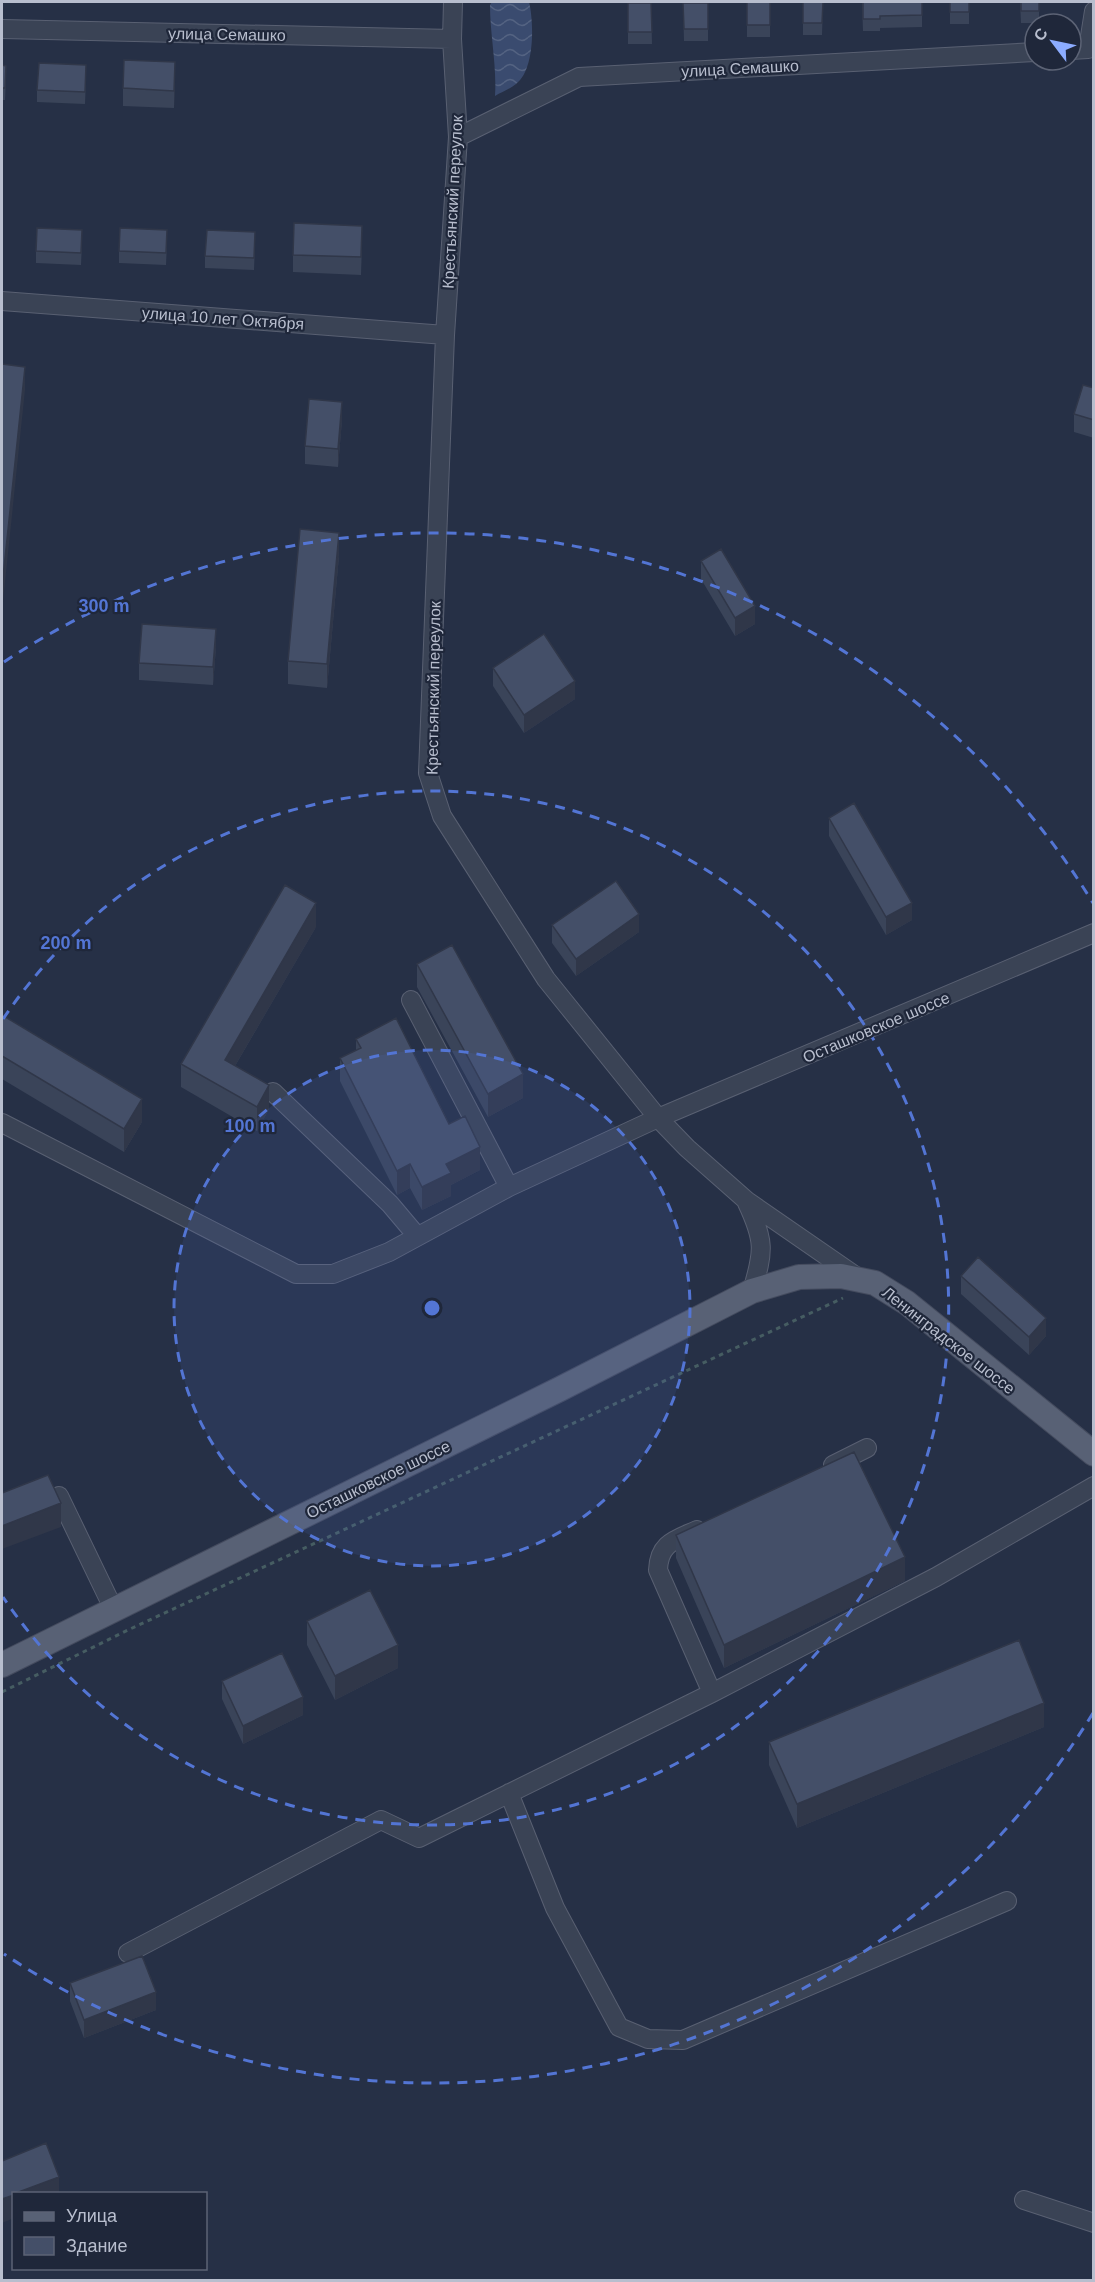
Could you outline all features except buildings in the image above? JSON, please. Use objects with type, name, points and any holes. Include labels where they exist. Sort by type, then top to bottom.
[{"type":"main road","name":"Ленинградское шоссе","points":[[752,1291],[799,1276],[820,1275],[867,1280],[907,1303],[1089,1443]]},
{"type":"main road","name":"Осташковское шоссе","points":[[2,1665],[752,1291]]},
{"type":"street","name":"Крестьянский переулок","points":[[453,2],[452,39],[459,137],[445,335],[428,773],[442,816],[546,979],[658,1118],[687,1148],[747,1201],[867,1280]]},
{"type":"street","points":[[1083,49],[1088,49],[1094,11]]},
{"type":"street","name":"улица Семашко","points":[[2,29],[452,39]]},
{"type":"street","name":"улица Семашко","points":[[459,137],[579,77],[1023,53]]},
{"type":"street","name":"улица 10 лет Октября","points":[[2,301],[445,335]]},
{"type":"street","name":"Осташковское шоссе","points":[[2,1123],[296,1274],[333,1274],[388,1252],[509,1187],[658,1118],[1094,933]]},
{"type":"street","points":[[411,1000],[509,1187]]},
{"type":"street","points":[[273,1092],[390,1204],[417,1236]]},
{"type":"street","points":[[747,1201],[759,1229],[762,1256],[752,1291]]},
{"type":"street","points":[[815,1473],[867,1448]]},
{"type":"street","points":[[128,1953],[381,1820],[419,1838],[712,1693],[936,1577],[1094,1486]]},
{"type":"street","points":[[59,1496],[114,1610]]},
{"type":"street","points":[[709,1524],[667,1544],[658,1556],[658,1570],[712,1693]]},
{"type":"street","points":[[509,1793],[555,1908],[603,1999],[619,2027],[648,2039],[682,2040],[1007,1901]]},
{"type":"street","points":[[1024,2200],[1094,2223]]},
{"type":"path","points":[[2,1692],[867,1280]]},
{"type":"water","points":[[492,2],[529,2],[532,21],[532,45],[527,68],[516,84],[495,96],[490,16]]}]
